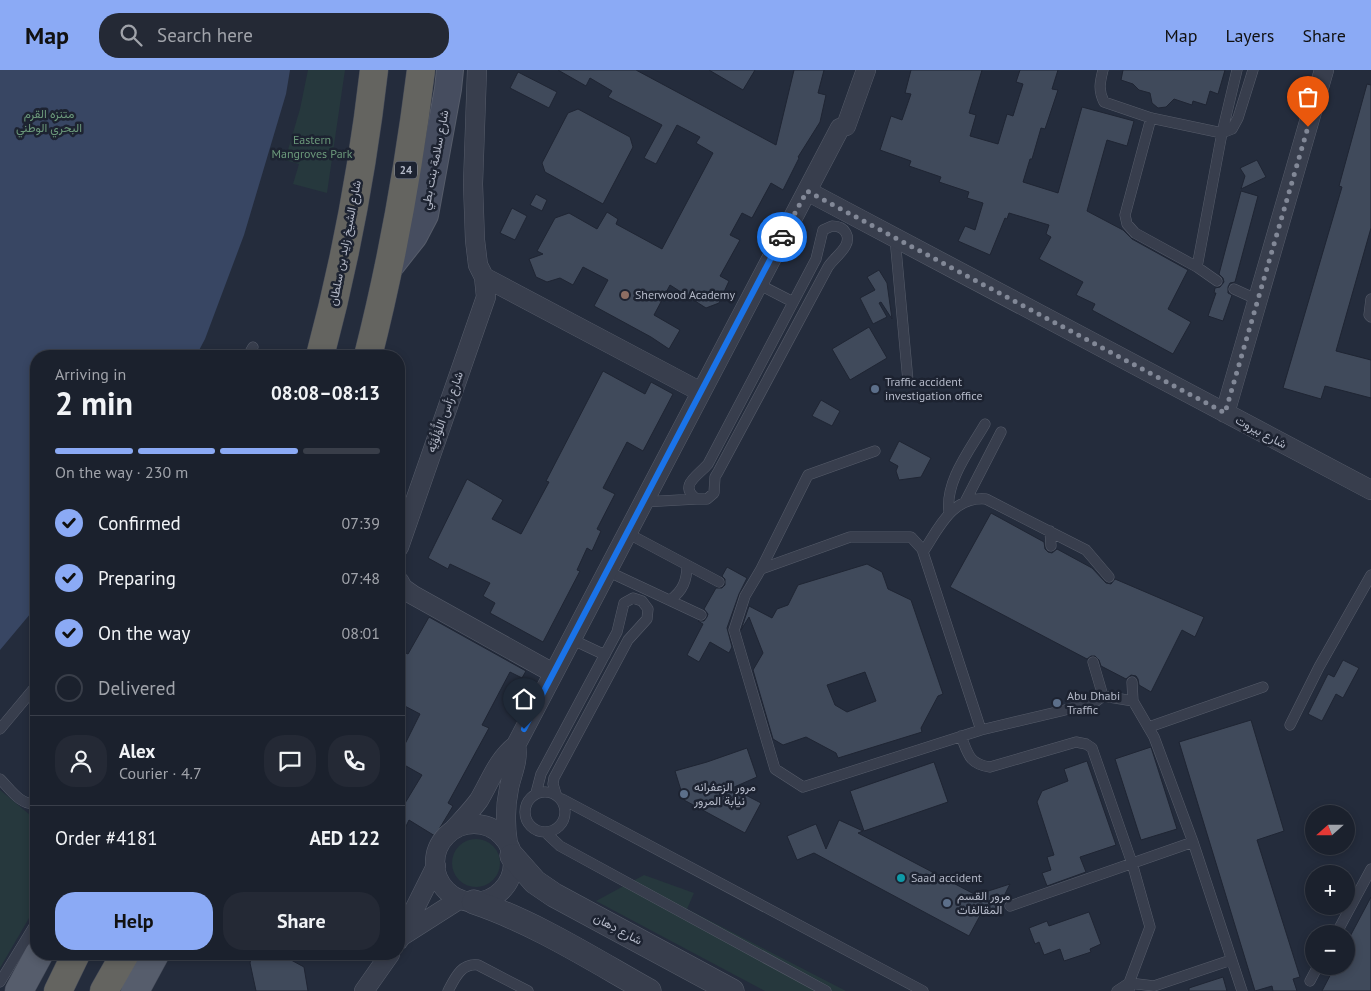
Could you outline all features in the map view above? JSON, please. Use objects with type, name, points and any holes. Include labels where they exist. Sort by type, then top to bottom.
[{"type":"highway","name":"شارع الشيخ زايد بن سلطان","points":[[322,350],[350,226],[369,116],[374,70]]},
{"type":"highway","name":"24","points":[[369,350],[388,269],[414,122],[421,70]]},
{"type":"highway","points":[[58,991],[73,960]]},
{"type":"highway","points":[[104,991],[122,960]]},
{"type":"main road","name":"شارع سلامة بنت بطي","points":[[388,269],[414,236],[424,215],[450,70]]},
{"type":"main road","points":[[18,991],[36,960]]},
{"type":"main road","points":[[135,991],[152,960]]},
{"type":"street","name":"شارع رَأس اللُّؤلُؤيَّه","points":[[405,530],[486,297],[484,277],[478,265],[475,240],[473,184],[477,70]]},
{"type":"street","points":[[840,128],[837,126],[836,121],[854,70]]},
{"type":"street","points":[[649,991],[532,926],[495,909],[451,894],[443,886],[438,876],[436,855],[445,837],[467,816],[478,800],[498,764],[516,745],[840,128],[846,126],[866,70]]},
{"type":"street","points":[[1225,413],[1324,70]]},
{"type":"street","name":"شارع بيروت","points":[[807,191],[1371,490]]},
{"type":"street","points":[[484,277],[701,392]]},
{"type":"street","points":[[405,589],[553,673]]},
{"type":"street","points":[[405,935],[467,901],[488,900],[500,893],[508,882],[513,870],[506,809],[509,786],[516,765],[516,745]]},
{"type":"street","points":[[453,830],[465,825],[477,824],[490,827],[500,834],[510,850]]},
{"type":"street","name":"شارع دِهان","points":[[510,850],[536,882],[554,895],[732,991]]},
{"type":"street","points":[[405,928],[436,866]]},
{"type":"street","points":[[364,991],[386,960]]},
{"type":"lane","points":[[1103,70],[1099,86],[1104,102],[1151,118],[1222,133],[1232,129],[1238,118],[1253,70]]},
{"type":"lane","points":[[1197,267],[1222,133],[1237,70]]},
{"type":"lane","points":[[1151,118],[1125,215],[1127,224],[1135,232],[1197,267],[1217,281]]},
{"type":"lane","points":[[643,502],[707,500],[714,493],[718,472],[828,267],[846,246],[847,236],[842,228],[832,226],[823,230],[816,260],[708,464],[692,479],[689,488],[690,493],[697,499]]},
{"type":"lane","points":[[895,238],[908,381]]},
{"type":"lane","points":[[758,284],[793,302]]},
{"type":"lane","points":[[1234,289],[1258,300]]},
{"type":"lane","points":[[1371,299],[1369,314],[1371,317]]},
{"type":"lane","points":[[949,512],[948,496],[952,481],[985,424]]},
{"type":"lane","points":[[965,502],[1001,432]]},
{"type":"lane","points":[[875,451],[808,474],[761,569],[743,595],[729,628],[775,769],[803,787],[981,730],[1095,702],[1103,696],[1133,701]]},
{"type":"lane","points":[[923,552],[949,512],[965,502],[979,498],[986,499],[1086,550],[1109,577]]},
{"type":"lane","points":[[1050,531],[1051,546]]},
{"type":"lane","points":[[627,533],[719,582]]},
{"type":"lane","points":[[761,569],[850,537],[911,537],[917,542],[923,552],[981,730]]},
{"type":"lane","points":[[670,600],[682,589],[686,581],[687,565]]},
{"type":"lane","points":[[607,571],[701,615]]},
{"type":"lane","points":[[1290,725],[1318,667],[1371,575]]},
{"type":"lane","points":[[536,793],[541,774],[617,632],[624,603],[633,598],[642,601],[648,609],[647,618],[628,640],[554,778],[553,784],[559,796],[565,806],[564,821],[552,831],[537,831],[531,826],[525,812],[526,804],[536,793],[549,791],[559,796],[923,991]]},
{"type":"lane","points":[[571,639],[605,655]]},
{"type":"lane","points":[[1093,662],[1103,696]]},
{"type":"lane","points":[[1132,682],[1133,701],[1149,726],[1192,842],[1242,991]]},
{"type":"lane","points":[[1149,726],[1263,687]]},
{"type":"lane","points":[[0,729],[30,693]]},
{"type":"lane","points":[[961,736],[968,754],[978,765],[990,767],[1076,742],[1086,744],[1092,748],[1132,863],[1150,927],[1129,987]]},
{"type":"lane","points":[[0,779],[22,801],[30,805]]},
{"type":"lane","points":[[545,832],[560,846],[826,991]]},
{"type":"lane","points":[[1010,906],[1192,842]]},
{"type":"lane","points":[[1341,925],[1371,869]]},
{"type":"lane","points":[[0,982],[30,933]]},
{"type":"lane","points":[[1117,991],[1129,987],[1154,986],[1231,960]]},
{"type":"lane","points":[[448,991],[457,974],[471,964],[478,965],[528,991]]},
{"type":"lane","points":[[1310,981],[1313,975]]},
{"type":"green space","name":"Eastern Mangroves Park","points":[[308,70],[345,70],[327,193],[293,184],[299,164],[285,160],[300,109]]},
{"type":"green space","points":[[0,790],[30,815],[30,916],[0,968]]},
{"type":"green space","points":[[471,839],[481,839],[490,843],[496,849],[499,854],[499,872],[490,883],[481,887],[471,887],[462,883],[456,877],[452,868],[452,858],[456,849],[462,843]]},
{"type":"green space","points":[[644,875],[694,893],[687,909],[846,991],[765,991],[596,901]]},
{"type":"water","points":[[0,70],[290,70],[286,94],[244,235],[199,350],[30,350],[30,614],[0,650]]},
{"type":"building","points":[[558,70],[636,70],[776,145],[794,70],[824,70],[818,93],[826,95],[820,122],[798,157],[783,190],[771,183],[752,218],[742,213],[730,235],[740,240],[720,276],[729,281],[719,303],[706,308],[670,285],[654,315],[680,330],[669,349],[594,306],[608,280],[583,267],[573,285],[560,278],[547,282],[536,277],[529,259],[543,254],[537,251],[555,218],[569,213],[597,229],[607,212],[618,219],[616,224],[662,249],[713,153],[696,143],[700,137],[677,125],[656,164],[644,158],[662,125],[608,97],[612,91],[590,78],[586,86]]},
{"type":"building","points":[[709,70],[755,70],[743,90]]},
{"type":"building","points":[[911,70],[982,70],[969,113],[976,115],[970,136],[998,144],[1007,114],[1013,116],[1023,84],[1016,82],[1020,70],[1058,70],[1052,89],[1058,90],[1045,129],[1041,128],[1023,182],[1058,193],[1082,107],[1134,121],[1127,146],[1107,140],[1087,211],[1123,230],[1132,239],[1188,270],[1168,309],[1191,322],[1173,354],[1092,310],[1095,304],[1076,295],[1083,282],[1039,259],[1051,237],[1046,234],[1049,225],[1009,213],[1007,219],[1005,218],[990,255],[958,241],[965,226],[975,230],[983,203],[967,198],[969,192],[939,182],[941,177],[909,166],[911,161],[880,150],[891,116],[902,120],[911,94],[905,93]]},
{"type":"building","points":[[1123,70],[1225,70],[1218,94],[1210,91],[1206,105],[1193,101],[1192,105],[1174,99],[1166,107],[1158,108],[1152,103],[1150,93],[1139,90],[1133,84],[1121,80]]},
{"type":"building","points":[[518,72],[557,92],[549,108],[510,88]]},
{"type":"building","points":[[1367,84],[1371,85],[1371,228],[1336,351],[1371,360],[1371,398],[1325,386],[1321,399],[1283,388],[1342,187],[1339,186]]},
{"type":"building","points":[[578,109],[630,137],[633,147],[603,204],[545,172],[542,163],[568,113]]},
{"type":"building","points":[[1257,160],[1266,177],[1241,189],[1245,176],[1240,168]]},
{"type":"building","points":[[1241,191],[1258,196],[1235,282],[1230,283],[1228,287],[1228,293],[1232,295],[1223,321],[1208,316],[1216,293],[1214,293],[1215,288],[1220,287],[1224,282],[1219,274]]},
{"type":"building","points":[[536,194],[547,200],[542,211],[530,205]]},
{"type":"building","points":[[512,208],[527,216],[515,240],[500,233]]},
{"type":"building","points":[[879,270],[887,283],[892,319],[881,302],[879,303],[887,317],[873,324],[860,298],[875,290],[867,277]]},
{"type":"building","points":[[869,327],[887,358],[850,380],[832,349]]},
{"type":"building","points":[[603,371],[645,394],[651,382],[673,394],[643,451],[627,442],[603,488],[615,494],[597,529],[601,531],[592,551],[587,548],[577,570],[580,571],[543,642],[490,613],[495,603],[483,596],[490,583],[450,564],[448,569],[428,558],[467,479],[503,500],[492,519],[521,534],[549,482],[546,481]]},
{"type":"building","points":[[821,400],[840,411],[832,426],[812,416]]},
{"type":"building","points":[[899,441],[931,458],[921,477],[899,480],[896,471],[898,466],[889,461]]},
{"type":"building","points":[[991,513],[1044,542],[1045,549],[1048,552],[1052,553],[1057,549],[1092,568],[1106,583],[1111,584],[1115,579],[1204,617],[1195,637],[1182,630],[1151,692],[1139,685],[1136,676],[1131,675],[1126,679],[1101,666],[1095,656],[1087,659],[950,587]]},
{"type":"building","points":[[867,564],[882,572],[888,589],[911,600],[943,694],[938,696],[921,728],[922,732],[838,758],[836,753],[806,737],[783,745],[773,739],[753,670],[763,653],[749,617],[741,630],[749,606],[772,618],[777,609],[788,605],[798,585]],"holes":[[[865,672],[876,701],[847,712],[835,705],[827,685]]]},
{"type":"building","points":[[727,567],[747,578],[727,628],[732,647],[729,653],[710,642],[699,662],[687,655],[703,624],[698,621],[704,621],[707,617],[708,614],[704,609],[716,588],[722,588],[725,585],[725,579],[722,576]]},
{"type":"building","points":[[429,617],[526,671],[522,678],[510,672],[482,725],[489,728],[448,803],[453,806],[435,836],[409,820],[405,828],[405,803],[422,775],[405,765],[405,744],[420,714],[405,706],[405,653],[408,654]]},
{"type":"building","points":[[1343,660],[1359,668],[1343,698],[1336,694],[1322,721],[1308,714],[1328,674],[1334,677]]},
{"type":"building","points":[[1251,720],[1284,831],[1257,840],[1300,977],[1293,979],[1297,991],[1273,991],[1272,986],[1255,991],[1179,742]]},
{"type":"building","points":[[1151,747],[1177,829],[1141,840],[1115,759]]},
{"type":"building","points":[[747,748],[757,777],[732,788],[761,803],[745,833],[684,800],[675,771]]},
{"type":"building","points":[[1087,761],[1116,845],[1080,857],[1086,872],[1047,886],[1042,873],[1051,870],[1047,857],[1054,855],[1037,802],[1042,791],[1068,781],[1064,769]]},
{"type":"building","points":[[934,762],[948,802],[864,831],[850,791]]},
{"type":"building","name":"Saad accident","points":[[839,820],[863,831],[858,833],[976,895],[1010,884],[994,916],[983,910],[969,936],[814,853],[797,860],[787,836],[816,824],[826,849]]},
{"type":"building","points":[[1371,897],[1371,991],[1322,991],[1330,975],[1355,975],[1355,927]]},
{"type":"building","points":[[1089,912],[1101,944],[1090,949],[1091,952],[1064,961],[1060,949],[1044,955],[1039,942],[1035,944],[1029,928],[1047,921],[1049,926]]},
{"type":"building","points":[[251,960],[291,960],[304,967],[308,991],[256,991]]},
{"type":"building","points":[[1223,977],[1227,991],[1189,991],[1189,988]]},
{"type":"way so far","points":[[782,237],[807,191],[1225,413],[1308,127]]},
{"type":"place","name":"Sherwood Academy","points":[[625,295]]},
{"type":"place","name":"Traffic accident investigation office","points":[[875,389]]},
{"type":"place","name":"Abu Dhabi Traffic","points":[[1057,703]]},
{"type":"place","name":"مرور الزعفرانه نيابة المرور","points":[[684,794]]},
{"type":"place","name":"Saad accident","points":[[901,878]]},
{"type":"place","name":"مرور القسم المقالفات","points":[[947,903]]},
{"type":"route","points":[[524,729],[782,237]]},
{"type":"park label","name":"متنزه القرم البحري الوطني","points":[[49,121]]}]
